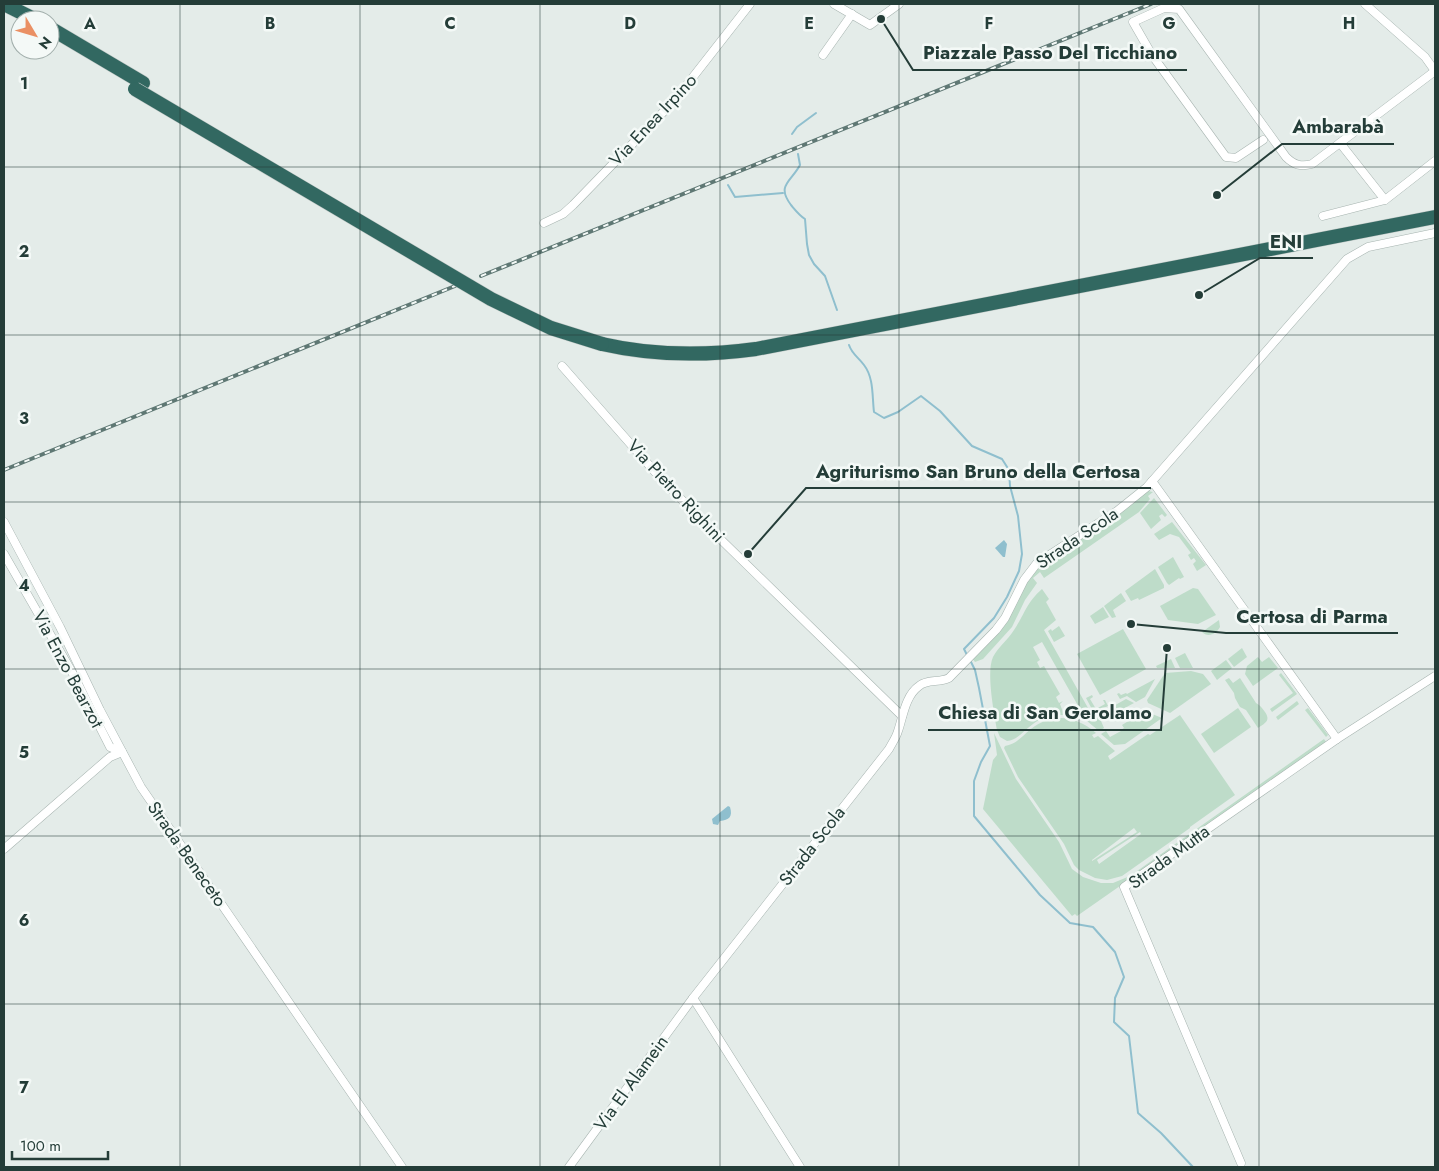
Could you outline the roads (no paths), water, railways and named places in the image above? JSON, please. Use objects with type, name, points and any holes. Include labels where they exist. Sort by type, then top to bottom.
[{"type":"highway","points":[[4,4],[16,10]]},
{"type":"highway","points":[[60,35],[139,86]]},
{"type":"highway","points":[[60,43],[139,86],[505,297],[606,340],[648,352],[715,354],[756,350],[1435,217]]},
{"type":"highway","points":[[606,340],[680,345],[720,344],[761,339],[1435,208]]},
{"type":"street","name":"Via Enea Irpino","points":[[544,223],[563,214],[573,205],[675,100],[750,4]]},
{"type":"street","points":[[834,4],[870,25],[899,4]]},
{"type":"street","points":[[1275,142],[1263,140],[1236,158],[1226,157],[1152,56],[1134,22],[1164,8],[1180,8],[1275,142],[1291,162],[1299,166],[1305,166],[1312,164],[1435,71],[1424,57],[1365,4]]},
{"type":"street","points":[[823,55],[852,14]]},
{"type":"street","points":[[1263,140],[1265,128]]},
{"type":"street","points":[[1340,143],[1385,200]]},
{"type":"street","points":[[1323,216],[1385,200],[1435,161]]},
{"type":"street","name":"Strada Scola","points":[[693,998],[889,749],[898,732],[910,697],[918,686],[925,682],[942,682],[963,665],[999,626],[1024,580],[1037,563],[1137,496],[1347,259],[1368,247],[1435,233]]},
{"type":"street","name":"Via Pietro Righini","points":[[562,366],[656,473],[709,528],[902,716]]},
{"type":"street","points":[[1152,481],[1337,739]]},
{"type":"street","name":"Strada Beneceto","points":[[4,522],[63,632],[141,787],[402,1167]]},
{"type":"street","name":"Via Enzo Bearzot","points":[[4,554],[59,649],[110,747],[122,752]]},
{"type":"street","name":"Strada Mutta","points":[[1241,1163],[1124,887],[1337,739],[1435,676]]},
{"type":"street","points":[[4,849],[110,757],[122,752]]},
{"type":"street","points":[[693,998],[800,1167]]},
{"type":"street","name":"Via El Alamein","points":[[569,1167],[693,998]]},
{"type":"water","points":[[1004,540],[1007,544],[1005,557],[1003,557],[995,548]]},
{"type":"water","points":[[728,806],[731,810],[730,817],[720,821],[718,825],[713,824],[712,819]]},
{"type":"waterway","points":[[792,134],[797,127],[816,113]]},
{"type":"waterway","points":[[798,154],[800,165],[786,184],[785,193],[791,205],[805,219],[809,255],[825,276],[837,310]]},
{"type":"waterway","points":[[728,185],[735,197],[783,193]]},
{"type":"waterway","points":[[849,345],[870,376],[874,412],[884,418],[898,412],[921,396],[940,411],[972,446],[1002,459],[1009,470],[1010,486],[1018,516],[1022,554],[1019,571],[1007,597],[994,618],[964,649],[967,655]]},
{"type":"waterway","points":[[970,660],[975,670],[990,746],[981,762],[974,781],[974,816],[1040,895],[1070,923],[1093,927],[1115,952],[1124,977],[1115,998],[1114,1022],[1129,1036],[1138,1113],[1161,1133],[1193,1167]]},
{"type":"railway","points":[[481,276],[1151,4]]},
{"type":"railway","points":[[4,470],[455,286]]},
{"type":"place","name":"Piazzale Passo Del Ticchiano","points":[[881,19]]},
{"type":"place","name":"Ambarabà","points":[[1217,195]]},
{"type":"place","name":"ENI","points":[[1199,295]]},
{"type":"place","name":"Agriturismo San Bruno della Certosa","points":[[748,554]]},
{"type":"place","name":"Certosa di Parma","points":[[1131,624]]},
{"type":"place","name":"Chiesa di San Gerolamo","points":[[1167,648]]}]
